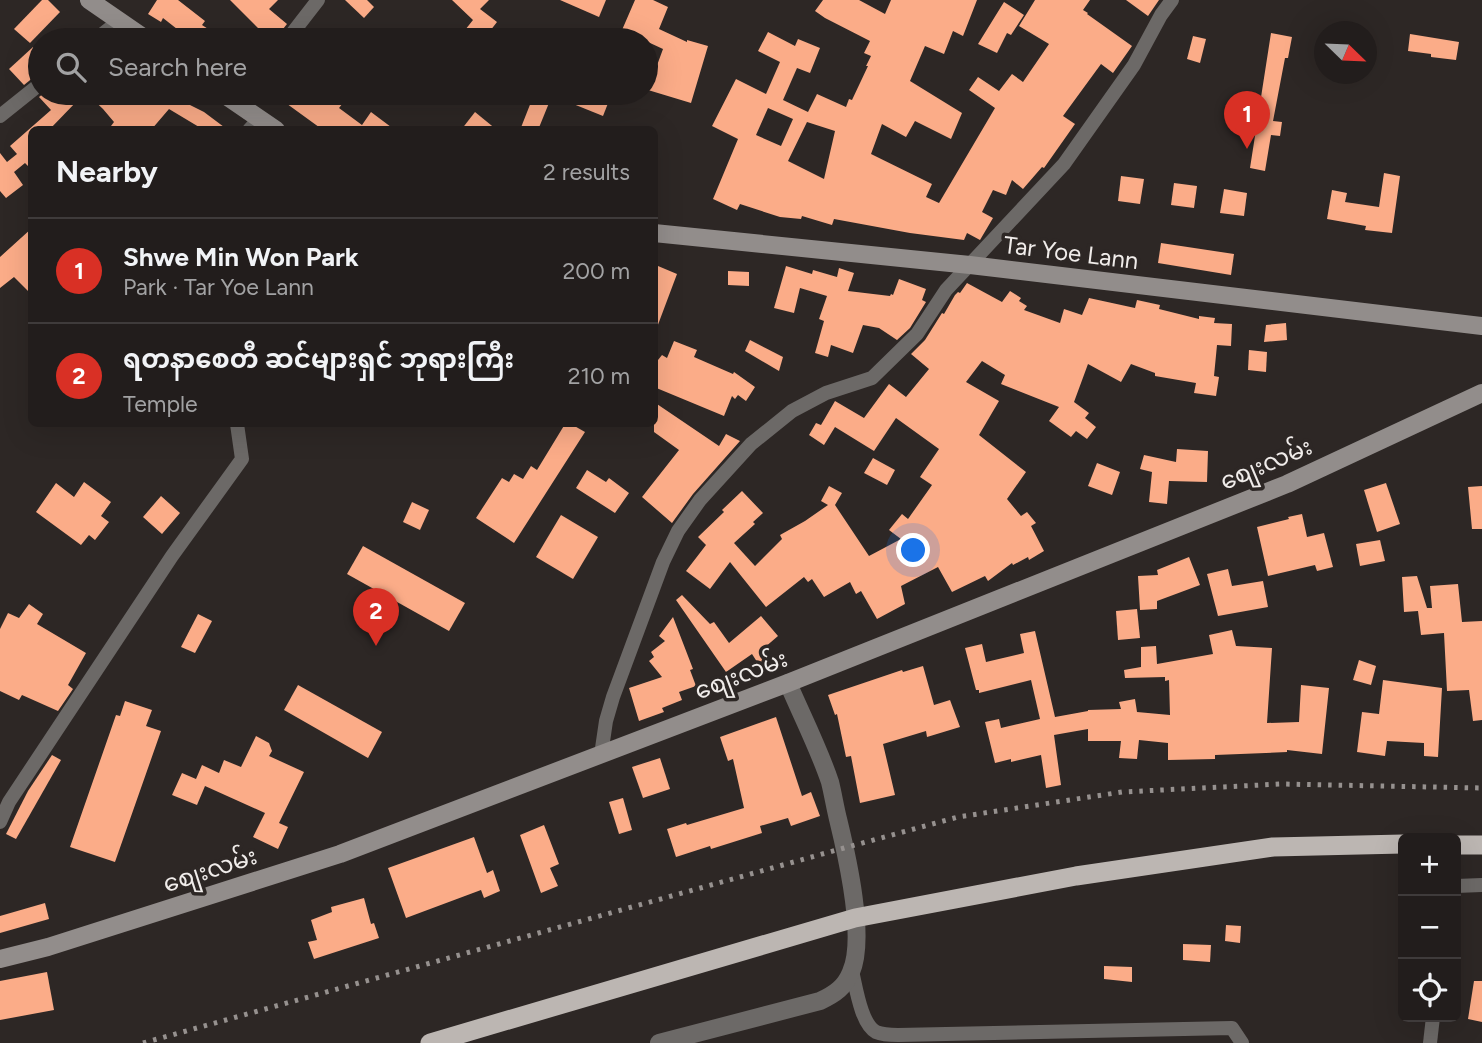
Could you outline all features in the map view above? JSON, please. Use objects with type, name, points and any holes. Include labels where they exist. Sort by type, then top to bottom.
[{"type":"highway","points":[[430,1043],[856,918],[1076,876],[1273,847],[1398,844]]},
{"type":"highway","points":[[1461,845],[1482,845]]},
{"type":"main road","points":[[89,0],[130,28]]},
{"type":"main road","points":[[245,105],[254,124]]},
{"type":"main road","name":"Tar Yoe Lann","points":[[658,233],[970,265],[1482,326]]},
{"type":"main road","name":"စျေးလမ်း","points":[[0,958],[48,947],[340,854],[601,755],[1287,484],[1482,393]]},
{"type":"street","points":[[296,28],[318,0]]},
{"type":"street","points":[[601,755],[613,697],[653,586],[678,531],[693,510],[751,444],[792,411],[826,393],[872,378],[918,334],[946,290],[1065,164],[1134,65],[1172,0]]},
{"type":"street","points":[[111,28],[120,21]]},
{"type":"street","points":[[0,116],[28,94]]},
{"type":"street","points":[[0,822],[5,801],[172,556],[242,459],[237,427]]},
{"type":"street","points":[[659,1043],[691,1039],[820,1000],[835,994],[852,971],[857,939],[856,918],[830,782],[788,683]]},
{"type":"street","points":[[1461,886],[1482,885]]},
{"type":"street","points":[[852,971],[872,1037],[882,1034],[1232,1028],[1242,1043]]},
{"type":"street","points":[[1430,1043],[1432,1022]]},
{"type":"building","points":[[42,0],[48,0],[60,12],[45,28],[28,28],[28,41],[14,29]]},
{"type":"building","points":[[157,0],[178,0],[205,21],[202,25],[207,28],[176,28],[163,18],[161,22],[148,14]]},
{"type":"building","points":[[230,0],[278,0],[269,9],[287,24],[284,28],[258,28]]},
{"type":"building","points":[[345,0],[367,0],[374,7],[364,18]]},
{"type":"building","points":[[452,0],[489,0],[480,9],[497,22],[492,28],[467,28],[473,20]]},
{"type":"building","points":[[560,0],[606,0],[599,17]]},
{"type":"building","points":[[635,0],[653,0],[668,7],[659,29],[687,42],[708,46],[691,103],[658,93],[658,63],[663,49],[658,47],[658,28],[623,28]]},
{"type":"building","points":[[823,0],[859,0],[885,14],[891,0],[977,0],[963,36],[953,31],[944,54],[925,46],[910,81],[962,113],[951,139],[915,121],[906,137],[882,124],[871,154],[932,184],[926,197],[939,203],[995,108],[969,90],[978,77],[999,91],[1012,74],[1023,82],[1049,44],[1019,26],[1035,0],[1090,0],[1083,10],[1132,46],[1113,73],[1101,64],[1063,116],[1075,124],[1044,168],[1042,167],[1023,189],[1012,180],[1006,195],[993,190],[982,212],[993,218],[980,240],[967,233],[964,240],[834,219],[832,225],[802,216],[801,219],[780,217],[740,204],[737,210],[713,199],[738,139],[712,126],[736,79],[766,94],[780,62],[758,51],[768,32],[795,46],[798,39],[820,48],[810,73],[797,68],[783,100],[808,112],[817,94],[846,107],[849,99],[852,100],[868,66],[871,56],[864,53],[870,41],[815,11]],"holes":[[[768,108],[793,119],[781,146],[756,135]],[[807,122],[835,131],[824,179],[788,161]]]},
{"type":"building","points":[[1126,0],[1159,0],[1148,16]]},
{"type":"building","points":[[1004,2],[1024,15],[1011,35],[1007,33],[997,53],[978,44]]},
{"type":"building","points":[[1271,33],[1292,37],[1288,58],[1285,58],[1273,121],[1282,122],[1280,136],[1271,135],[1265,171],[1250,168]]},
{"type":"building","points":[[1410,34],[1459,42],[1456,60],[1408,51]]},
{"type":"building","points":[[1193,36],[1206,39],[1200,63],[1187,59]]},
{"type":"building","points":[[28,52],[28,82],[24,85],[9,69]]},
{"type":"building","points":[[46,105],[73,105],[53,126],[33,126],[51,110]]},
{"type":"building","points":[[99,105],[190,105],[223,126],[197,126],[169,109],[154,126],[111,126],[114,122]]},
{"type":"building","points":[[289,105],[341,105],[339,108],[362,125],[371,112],[390,126],[317,126]]},
{"type":"building","points":[[530,105],[548,105],[540,126],[522,126]]},
{"type":"building","points":[[576,105],[607,105],[603,116]]},
{"type":"building","points":[[475,112],[492,126],[464,126]]},
{"type":"building","points":[[28,130],[28,166],[25,163],[14,172],[23,185],[6,198],[0,191],[0,153],[7,162],[17,154],[10,146]]},
{"type":"building","points":[[1384,173],[1400,176],[1392,233],[1365,230],[1366,226],[1327,219],[1332,190],[1347,193],[1345,202],[1379,207]]},
{"type":"building","points":[[1121,176],[1144,179],[1140,204],[1118,201]]},
{"type":"building","points":[[1174,183],[1197,186],[1194,208],[1171,205]]},
{"type":"building","points":[[1224,189],[1247,193],[1244,216],[1220,213]]},
{"type":"building","points":[[28,232],[28,291],[14,277],[0,288],[0,257]]},
{"type":"building","points":[[1161,243],[1234,254],[1231,275],[1158,263]]},
{"type":"building","points":[[658,266],[677,274],[658,325]]},
{"type":"building","points":[[786,266],[812,274],[813,270],[837,277],[839,268],[854,273],[848,291],[890,296],[893,295],[899,279],[926,289],[922,300],[926,302],[910,328],[897,340],[879,328],[863,325],[853,353],[831,345],[828,357],[815,353],[824,321],[819,319],[827,296],[800,288],[794,313],[774,308]]},
{"type":"building","points":[[728,271],[749,272],[749,286],[728,285]]},
{"type":"building","points":[[967,283],[1002,302],[1010,291],[1027,306],[1024,310],[1060,323],[1064,309],[1082,315],[1089,298],[1135,308],[1137,300],[1160,305],[1159,309],[1199,319],[1199,316],[1215,318],[1214,323],[1232,324],[1231,346],[1217,345],[1214,376],[1219,377],[1216,396],[1194,393],[1196,383],[1155,376],[1155,373],[1131,364],[1121,382],[1088,364],[1074,402],[1089,413],[1085,418],[1096,427],[1087,439],[1076,431],[1071,437],[1049,421],[1059,407],[1001,384],[1005,375],[982,361],[966,382],[999,401],[979,435],[1026,472],[1007,499],[1021,516],[1027,512],[1036,523],[1031,526],[1044,551],[1029,560],[1028,557],[1013,565],[1012,563],[988,581],[985,576],[952,592],[938,567],[901,586],[905,604],[877,619],[861,591],[856,594],[850,582],[824,597],[812,579],[808,582],[804,577],[766,607],[730,562],[710,589],[686,571],[706,545],[698,537],[742,491],[763,513],[734,543],[755,566],[782,539],[780,535],[828,505],[821,501],[829,486],[842,493],[835,505],[869,556],[901,539],[889,530],[902,514],[908,519],[932,485],[920,477],[939,449],[896,418],[874,451],[835,427],[824,445],[809,435],[816,423],[821,425],[835,401],[864,418],[889,384],[906,397],[929,369],[911,354],[925,340],[955,295],[960,293]]},
{"type":"building","points":[[1286,323],[1287,340],[1264,342],[1266,325]]},
{"type":"building","points":[[750,340],[783,357],[779,371],[745,351]]},
{"type":"building","points":[[674,341],[697,350],[694,357],[733,374],[734,372],[755,387],[746,401],[738,395],[735,399],[732,396],[724,416],[658,389],[658,360],[662,355],[667,358]]},
{"type":"building","points":[[1249,350],[1267,352],[1266,372],[1248,370]]},
{"type":"building","points":[[658,405],[719,446],[726,434],[740,441],[693,494],[672,523],[642,497],[679,450],[654,432],[654,427],[658,427]]},
{"type":"building","points":[[563,427],[576,427],[585,432],[514,543],[476,518],[502,478],[509,482],[514,474],[523,479],[531,466],[537,470]]},
{"type":"building","points":[[1177,449],[1208,451],[1207,482],[1169,481],[1167,504],[1149,502],[1152,472],[1140,469],[1144,455],[1176,462]]},
{"type":"building","points":[[873,458],[895,470],[887,485],[864,473]]},
{"type":"building","points":[[1097,463],[1120,472],[1112,495],[1088,486]]},
{"type":"building","points":[[587,470],[606,482],[609,478],[629,493],[615,513],[576,488]]},
{"type":"building","points":[[84,482],[111,502],[101,516],[109,522],[95,540],[89,535],[81,545],[36,512],[56,483],[74,497]]},
{"type":"building","points":[[1386,483],[1400,524],[1377,532],[1364,490]]},
{"type":"building","points":[[1482,486],[1482,529],[1472,529],[1468,487]]},
{"type":"building","points":[[161,496],[180,513],[162,534],[143,517]]},
{"type":"building","points":[[412,502],[429,510],[420,530],[403,522]]},
{"type":"building","points":[[1302,514],[1307,537],[1324,533],[1333,567],[1317,571],[1315,565],[1268,576],[1257,527]]},
{"type":"building","points":[[561,515],[598,537],[573,579],[536,557]]},
{"type":"building","points":[[1380,540],[1385,561],[1360,566],[1356,544]]},
{"type":"building","points":[[363,546],[465,603],[449,631],[347,574]]},
{"type":"building","points":[[1189,557],[1200,585],[1157,601],[1157,609],[1140,610],[1138,576],[1158,575],[1157,570]]},
{"type":"building","points":[[1228,569],[1232,586],[1263,581],[1268,607],[1218,616],[1207,574]]},
{"type":"building","points":[[1417,576],[1427,608],[1432,608],[1430,586],[1458,584],[1462,622],[1482,621],[1482,720],[1473,721],[1469,690],[1447,691],[1444,633],[1421,635],[1418,611],[1404,612],[1402,577]]},
{"type":"building","points":[[682,595],[710,624],[714,622],[729,643],[761,616],[778,636],[764,648],[773,661],[761,668],[752,654],[726,672],[676,600]]},
{"type":"building","points":[[29,604],[43,614],[37,624],[86,653],[68,685],[73,689],[58,711],[22,695],[19,700],[0,691],[0,629],[8,613],[19,618]]},
{"type":"building","points":[[1137,609],[1140,638],[1118,640],[1116,611]]},
{"type":"building","points":[[198,614],[212,621],[195,653],[181,647]]},
{"type":"building","points":[[673,617],[693,669],[690,670],[696,686],[679,692],[682,700],[662,708],[664,712],[639,721],[629,688],[662,677],[649,661],[654,657],[651,652],[665,641],[659,636]]},
{"type":"building","points":[[1232,630],[1236,646],[1272,648],[1267,723],[1299,722],[1301,685],[1329,688],[1322,754],[1287,750],[1215,755],[1215,759],[1168,760],[1168,743],[1139,740],[1137,759],[1119,758],[1121,741],[1088,741],[1088,729],[1054,735],[1061,785],[1046,788],[1041,755],[995,763],[985,722],[999,719],[1001,728],[1040,719],[1031,680],[979,693],[965,648],[982,644],[986,662],[1024,653],[1020,634],[1035,631],[1055,717],[1088,710],[1121,709],[1119,702],[1135,699],[1137,712],[1170,715],[1169,680],[1165,681],[1165,677],[1125,678],[1124,670],[1141,667],[1141,647],[1156,646],[1157,664],[1213,654],[1209,635]]},
{"type":"building","points":[[1359,660],[1376,666],[1371,685],[1353,680]]},
{"type":"building","points":[[923,666],[934,705],[950,700],[960,727],[927,737],[926,731],[883,744],[895,795],[860,803],[851,756],[846,757],[837,714],[835,715],[828,695],[902,670],[903,672]]},
{"type":"building","points":[[1383,680],[1442,688],[1438,757],[1424,756],[1424,743],[1387,741],[1385,756],[1357,752],[1362,712],[1379,714]]},
{"type":"building","points":[[298,685],[382,732],[368,758],[284,710]]},
{"type":"building","points":[[125,701],[152,710],[146,726],[161,731],[115,862],[70,847],[116,715],[120,716]]},
{"type":"building","points":[[776,717],[802,796],[811,792],[820,816],[791,826],[788,818],[760,826],[762,833],[676,857],[667,829],[744,808],[733,759],[728,761],[720,737]]},
{"type":"building","points":[[256,736],[269,743],[272,751],[269,756],[304,772],[279,823],[288,827],[278,849],[253,837],[265,813],[205,786],[197,805],[172,795],[182,773],[196,779],[202,765],[219,773],[224,760],[241,767]]},
{"type":"building","points":[[52,755],[61,760],[16,839],[6,834],[28,791]]},
{"type":"building","points":[[660,758],[670,789],[643,798],[632,767]]},
{"type":"building","points":[[623,798],[632,830],[619,834],[609,802]]},
{"type":"building","points":[[544,825],[559,864],[550,868],[558,886],[541,893],[520,835]]},
{"type":"building","points":[[474,837],[487,873],[493,870],[500,891],[484,898],[481,890],[406,918],[388,868]]},
{"type":"building","points":[[364,898],[371,924],[374,923],[379,938],[314,959],[308,942],[317,940],[311,920],[332,912],[331,907]]},
{"type":"building","points":[[45,903],[49,919],[0,933],[0,916]]},
{"type":"building","points":[[1226,925],[1241,926],[1240,943],[1225,941]]},
{"type":"building","points":[[1183,944],[1211,945],[1210,962],[1183,960]]},
{"type":"building","points":[[1104,966],[1132,967],[1132,982],[1104,979]]},
{"type":"building","points":[[47,972],[54,1010],[0,1020],[0,981]]},
{"type":"building","points":[[1474,981],[1482,981],[1482,1022],[1468,1019]]},
{"type":"railway","points":[[143,1043],[958,817],[1122,792],[1281,784],[1482,788]]},
{"type":"place","name":"Shwe Min Won Park","points":[[1247,149]]},
{"type":"place","name":"ရတနာစေတီ ဆင်များရှင် ဘုရားကြီး","points":[[376,646]]}]
